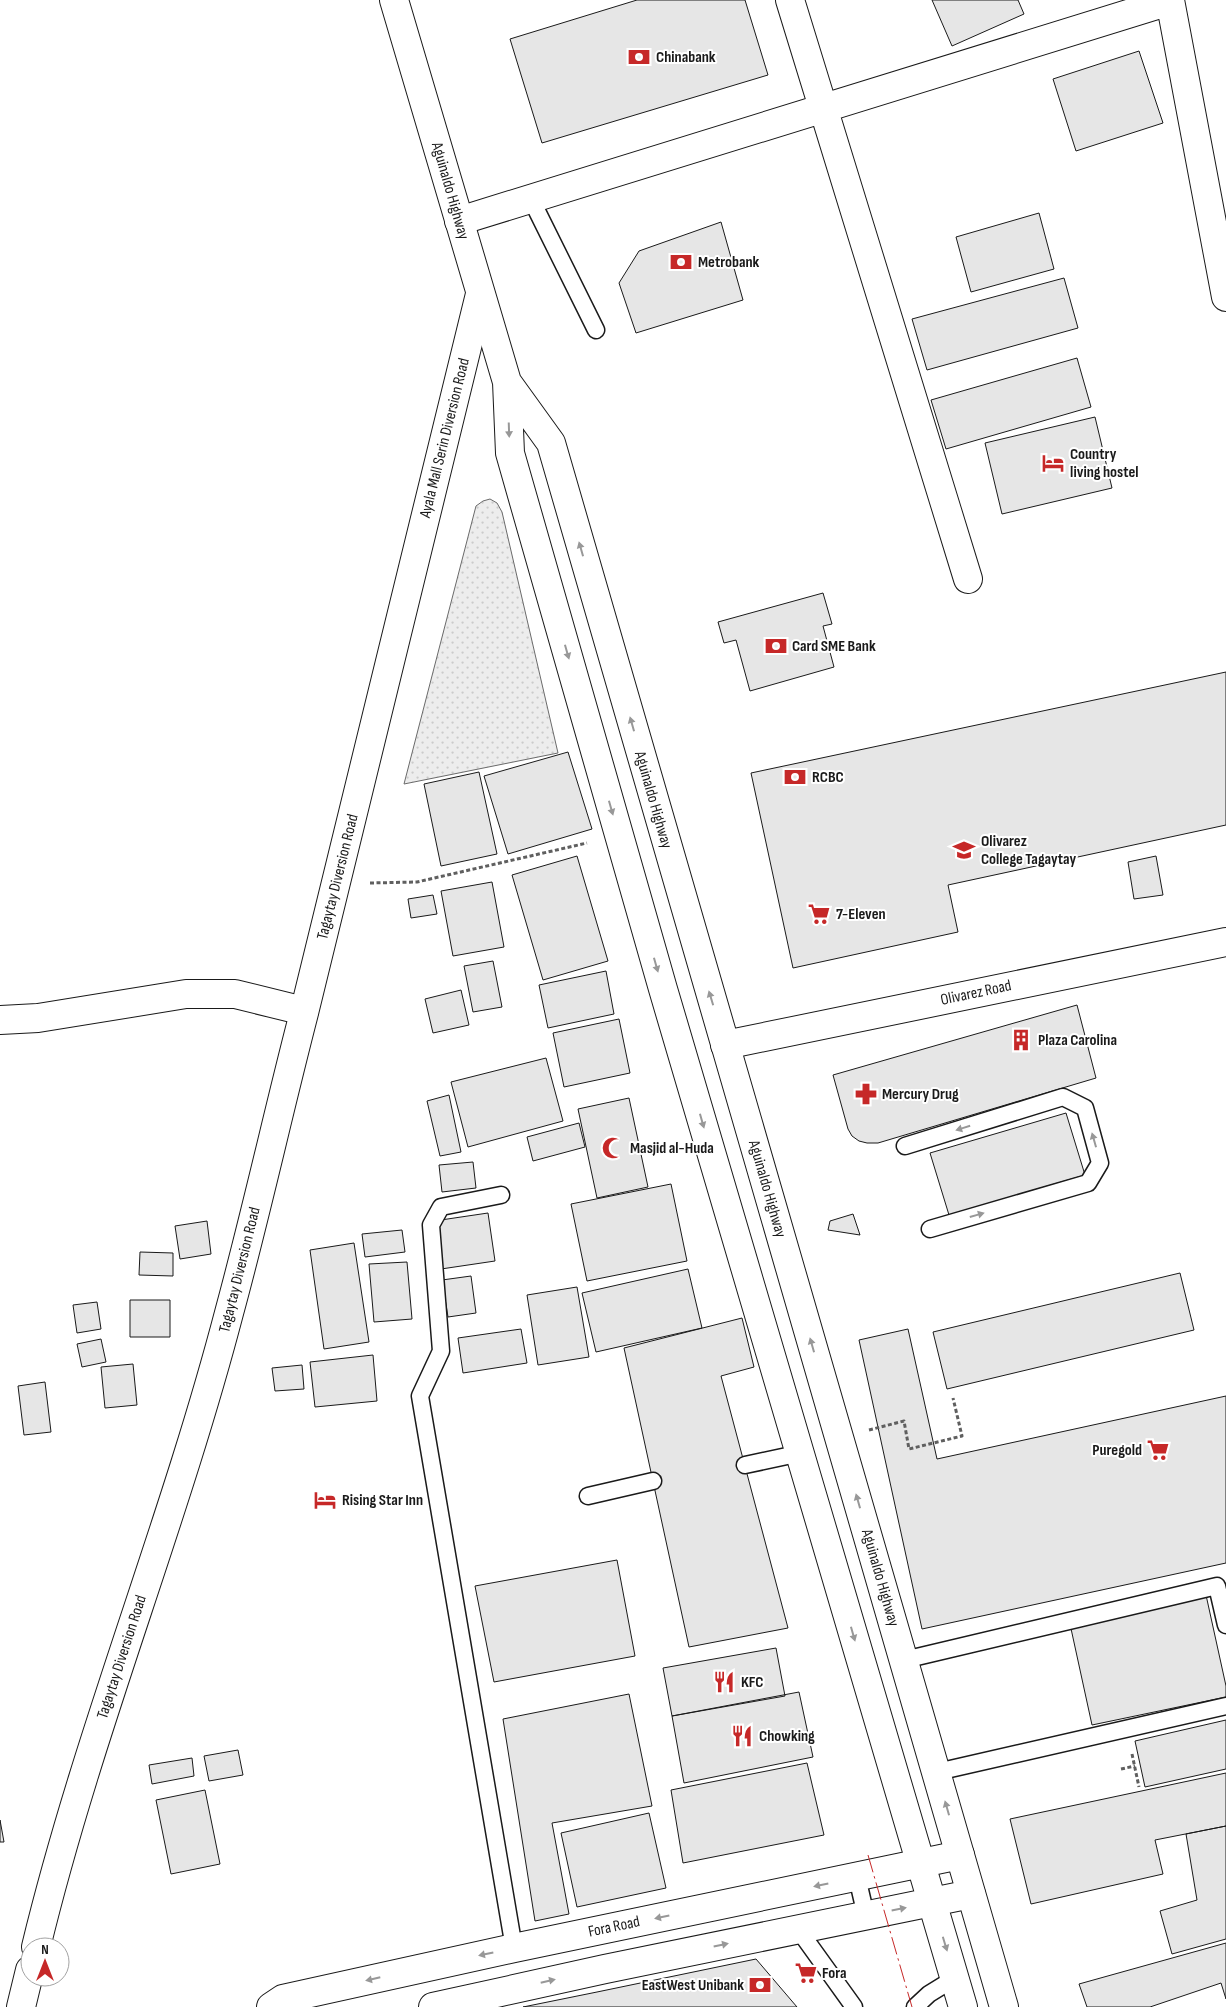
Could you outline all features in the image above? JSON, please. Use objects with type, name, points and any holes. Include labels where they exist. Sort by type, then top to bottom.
[{"type":"street","name":"Aguinaldo Highway","points":[[394,0],[507,382],[510,453],[663,988],[801,1453],[920,1864],[964,2007]]},
{"type":"street","points":[[790,0],[968,579]]},
{"type":"street","points":[[458,221],[1170,0],[1226,297]]},
{"type":"street","name":"Ayala Mall Serin Diversion Road","points":[[410,583],[480,294]]},
{"type":"street","name":"Aguinaldo Highway","points":[[507,382],[551,443],[704,976],[726,1045],[766,1191],[1004,2007]]},
{"type":"street","name":"Tagaytay Diversion Road","points":[[38,1937],[50,1887],[73,1808],[196,1433],[230,1313],[410,583]]},
{"type":"street","name":"Olivarez Road","points":[[726,1045],[1226,942]]},
{"type":"street","points":[[0,1020],[38,1018],[186,994],[235,994],[304,1011]]},
{"type":"street","name":"Fora Road","points":[[271,2007],[283,1999],[514,1948],[960,1855]]},
{"type":"street","points":[[432,2007],[605,1969],[971,1894]]},
{"type":"street","points":[[21,2007],[26,1987]]},
{"type":"lane","points":[[531,199],[596,330]]},
{"type":"lane","points":[[905,1146],[1063,1097],[1085,1108],[1100,1163],[1088,1183],[930,1229]]},
{"type":"lane","points":[[501,1195],[441,1206],[431,1225],[441,1351],[420,1396],[514,1948]]},
{"type":"lane","points":[[745,1465],[801,1453]]},
{"type":"lane","points":[[588,1496],[653,1481]]},
{"type":"lane","points":[[904,1660],[1217,1586],[1226,1625]]},
{"type":"lane","points":[[936,1772],[1226,1706]]},
{"type":"lane","points":[[857,1877],[866,1916]]},
{"type":"lane","points":[[798,1929],[854,2007]]},
{"type":"lane","points":[[915,2007],[929,1994],[955,1978]]},
{"type":"path","points":[[337,885],[417,882],[619,836]]},
{"type":"path","points":[[878,1428],[904,1421],[909,1449],[962,1436],[953,1398]]},
{"type":"path","points":[[1131,1750],[1140,1787]]},
{"type":"path","points":[[1121,1769],[1141,1768]]},
{"type":"shaded area","points":[[490,499],[497,503],[502,512],[558,753],[404,784],[476,506]]},
{"type":"building","name":"Chinabank","points":[[637,0],[745,0],[768,75],[542,143],[510,39]]},
{"type":"building","points":[[932,0],[1018,0],[1024,14],[952,46]]},
{"type":"building","points":[[1139,51],[1163,123],[1076,151],[1053,79]]},
{"type":"building","points":[[1039,213],[1054,269],[971,292],[956,237]]},
{"type":"building","points":[[721,222],[743,300],[636,333],[619,283],[639,251]]},
{"type":"building","points":[[1064,278],[1078,328],[927,370],[912,319]]},
{"type":"building","points":[[1077,358],[1091,407],[946,449],[931,400]]},
{"type":"building","points":[[1095,417],[1112,488],[1002,514],[985,443]]},
{"type":"building","points":[[823,593],[832,624],[823,626],[834,667],[750,691],[736,640],[724,643],[718,622]]},
{"type":"building","name":"Olivarez College Tagaytay","points":[[1226,672],[1226,825],[948,885],[958,932],[793,968],[751,773]]},
{"type":"building","points":[[568,752],[592,829],[508,854],[484,776]]},
{"type":"building","points":[[479,772],[497,854],[441,866],[424,784]]},
{"type":"building","points":[[577,856],[608,961],[543,980],[512,875]]},
{"type":"building","points":[[1156,856],[1163,895],[1134,899],[1128,862]]},
{"type":"building","points":[[492,882],[504,947],[453,956],[441,891]]},
{"type":"building","points":[[433,895],[437,914],[411,918],[408,899]]},
{"type":"building","points":[[493,961],[502,1007],[473,1012],[464,966]]},
{"type":"building","points":[[606,971],[614,1014],[548,1028],[539,985]]},
{"type":"building","points":[[461,990],[469,1025],[433,1033],[425,999]]},
{"type":"building","name":"Plaza Carolina","points":[[1077,1005],[1096,1078],[878,1143],[859,1141],[852,1136],[848,1129],[833,1075]]},
{"type":"building","points":[[619,1019],[630,1073],[564,1087],[553,1033]]},
{"type":"building","points":[[546,1058],[563,1121],[468,1147],[451,1082]]},
{"type":"building","points":[[449,1095],[461,1152],[440,1156],[427,1101]]},
{"type":"building","name":"Masjid al-Huda","points":[[629,1098],[648,1187],[597,1198],[578,1109]]},
{"type":"building","points":[[1066,1113],[1085,1175],[949,1215],[930,1153]]},
{"type":"building","points":[[579,1123],[585,1147],[533,1161],[527,1137]]},
{"type":"building","points":[[473,1162],[476,1188],[442,1192],[439,1165]]},
{"type":"building","points":[[671,1184],[687,1261],[587,1281],[571,1204]]},
{"type":"building","points":[[488,1213],[495,1261],[441,1269],[434,1221]]},
{"type":"building","points":[[853,1214],[860,1235],[828,1230],[830,1221]]},
{"type":"building","points":[[207,1221],[211,1254],[180,1259],[175,1226]]},
{"type":"building","points":[[402,1230],[405,1252],[365,1257],[362,1234]]},
{"type":"building","points":[[354,1243],[369,1342],[324,1349],[310,1250]]},
{"type":"building","points":[[140,1252],[173,1253],[173,1276],[139,1275]]},
{"type":"building","points":[[407,1262],[412,1319],[374,1322],[369,1264]]},
{"type":"building","points":[[688,1269],[702,1328],[596,1352],[582,1293]]},
{"type":"building","points":[[1180,1273],[1194,1330],[947,1389],[933,1332]]},
{"type":"building","points":[[471,1276],[476,1313],[448,1317],[442,1280]]},
{"type":"building","points":[[577,1287],[589,1357],[538,1365],[527,1295]]},
{"type":"building","points":[[130,1300],[170,1300],[170,1337],[130,1337]]},
{"type":"building","points":[[97,1302],[101,1329],[77,1333],[73,1305]]},
{"type":"building","points":[[742,1318],[754,1367],[721,1376],[788,1628],[689,1647],[624,1348]]},
{"type":"building","points":[[521,1329],[527,1363],[463,1373],[458,1338]]},
{"type":"building","points":[[908,1329],[937,1459],[1226,1396],[1226,1563],[922,1629],[859,1340]]},
{"type":"building","points":[[101,1339],[106,1362],[82,1367],[77,1344]]},
{"type":"building","points":[[373,1355],[377,1401],[315,1407],[310,1362]]},
{"type":"building","points":[[133,1364],[137,1405],[105,1408],[101,1367]]},
{"type":"building","points":[[302,1365],[304,1389],[275,1391],[272,1368]]},
{"type":"building","points":[[45,1382],[51,1432],[24,1435],[18,1386]]},
{"type":"building","points":[[617,1560],[635,1656],[494,1682],[475,1586]]},
{"type":"building","points":[[1206,1595],[1226,1686],[1226,1697],[1092,1725],[1070,1624]]},
{"type":"building","name":"KFC","points":[[776,1648],[785,1696],[672,1716],[663,1668]]},
{"type":"building","name":"Chowking","points":[[799,1692],[813,1757],[684,1783],[672,1716]]},
{"type":"building","points":[[629,1694],[652,1806],[552,1823],[569,1914],[535,1921],[503,1719]]},
{"type":"building","points":[[1226,1720],[1226,1769],[1145,1787],[1135,1741]]},
{"type":"building","points":[[238,1750],[243,1775],[209,1781],[204,1756]]},
{"type":"building","points":[[192,1758],[194,1776],[152,1784],[149,1765]]},
{"type":"building","points":[[807,1763],[824,1835],[683,1863],[671,1790]]},
{"type":"building","points":[[1226,1773],[1226,1826],[1155,1840],[1163,1874],[1031,1904],[1010,1819]]},
{"type":"building","points":[[205,1790],[220,1864],[171,1874],[156,1800]]},
{"type":"building","points":[[649,1813],[666,1888],[577,1907],[561,1833]]},
{"type":"building","points":[[0,1820],[4,1842],[0,1842]]},
{"type":"building","points":[[1226,1826],[1226,1939],[1172,1954],[1160,1911],[1197,1900],[1186,1834]]},
{"type":"building","points":[[1226,1943],[1226,1999],[1221,1983],[1150,2007],[1087,2007],[1079,1984]]},
{"type":"building","points":[[756,1959],[797,2007],[523,2007],[597,1992]]},
{"type":"power","points":[[868,1855],[912,2007]]},
{"type":"place","name":"Chinabank","points":[[639,57]]},
{"type":"place","name":"Metrobank","points":[[681,262]]},
{"type":"place","name":"Country living hostel","points":[[1053,463]]},
{"type":"place","name":"Card SME Bank","points":[[776,646]]},
{"type":"place","name":"RCBC","points":[[795,777]]},
{"type":"place","name":"Olivarez College Tagaytay","points":[[964,850]]},
{"type":"place","name":"7-Eleven","points":[[819,914]]},
{"type":"place","name":"Plaza Carolina","points":[[1021,1040]]},
{"type":"place","name":"Mercury Drug","points":[[866,1094]]},
{"type":"place","name":"Masjid al-Huda","points":[[613,1148]]},
{"type":"place","name":"Puregold","points":[[1158,1450]]},
{"type":"place","name":"Rising Star Inn","points":[[325,1500]]},
{"type":"place","name":"KFC","points":[[724,1682]]},
{"type":"place","name":"Chowking","points":[[742,1736]]},
{"type":"place","name":"Fora","points":[[806,1973]]},
{"type":"place","name":"EastWest Unibank","points":[[760,1985]]}]
